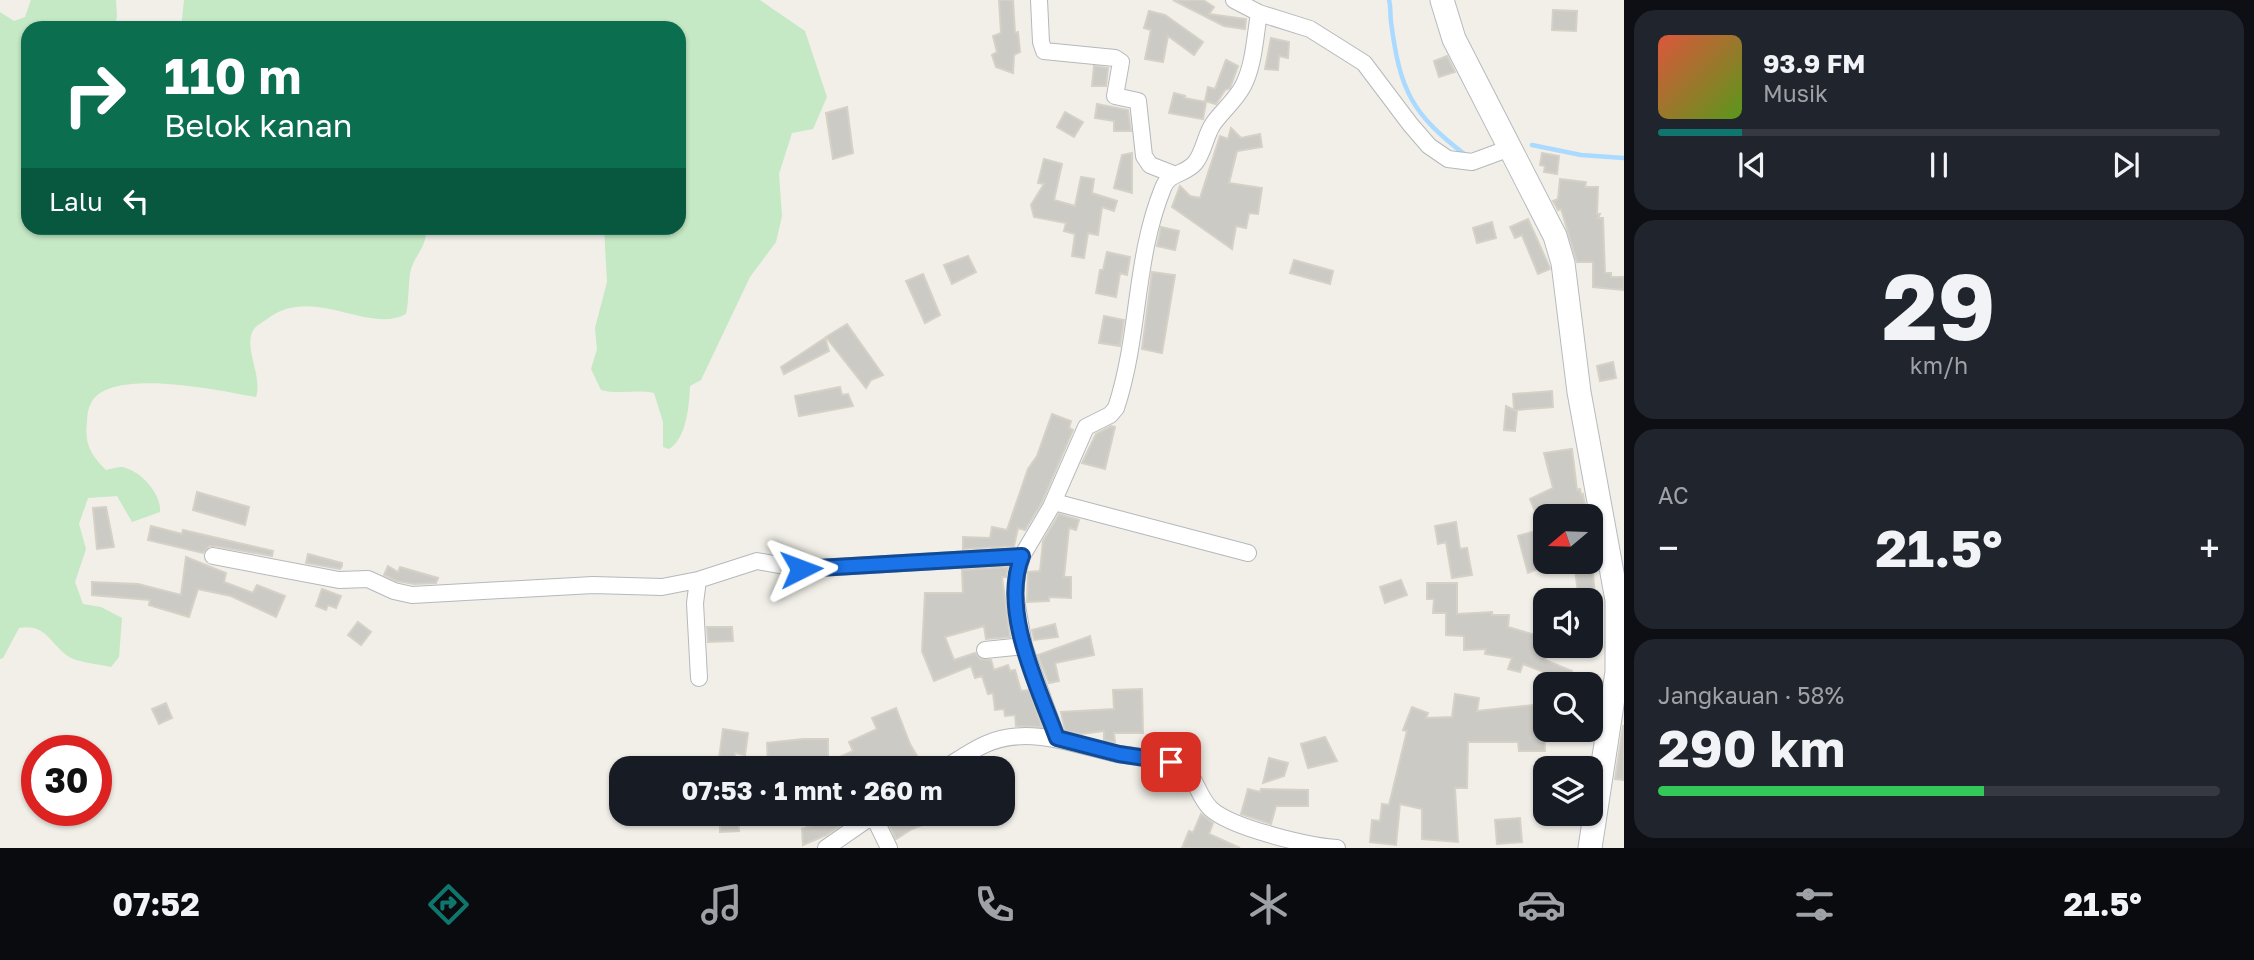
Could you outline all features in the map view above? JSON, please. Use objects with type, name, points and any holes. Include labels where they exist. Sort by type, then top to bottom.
[{"type":"street","points":[[1039,0],[1041,43],[1044,51],[1115,58],[1121,61],[1115,96],[1138,101],[1144,156],[1150,165],[1173,174]]},
{"type":"street","points":[[1234,0],[1259,13],[1310,29],[1364,62],[1429,146],[1448,159],[1472,162],[1500,140]]},
{"type":"street","points":[[1442,0],[1454,39],[1500,140],[1555,236],[1563,262],[1579,392],[1617,600],[1616,672],[1590,848]]},
{"type":"street","points":[[1057,738],[1024,646],[1015,594],[1022,556],[1054,502],[1086,427],[1110,415],[1116,408],[1135,329],[1147,233],[1164,184],[1173,174],[1196,162],[1212,125],[1242,87],[1248,73],[1259,13]]},
{"type":"street","points":[[1054,502],[1248,553]]},
{"type":"street","points":[[212,556],[339,579],[375,580],[394,591],[412,596],[593,585],[662,587],[698,580],[757,561],[801,569],[1022,556]]},
{"type":"street","points":[[698,580],[695,603],[699,678]]},
{"type":"street","points":[[985,650],[1024,646]]},
{"type":"street","points":[[966,756],[1001,739],[1057,738],[1119,754],[1171,762],[1192,776],[1202,799],[1224,818],[1276,836],[1337,848]]},
{"type":"street","points":[[826,848],[857,826]]},
{"type":"street","points":[[879,826],[889,848]]},
{"type":"green space","points":[[31,0],[116,0],[116,21],[21,21],[21,235],[426,235],[410,274],[406,314],[391,319],[375,319],[303,306],[285,310],[255,328],[250,344],[257,379],[256,397],[195,387],[145,383],[122,385],[104,391],[92,401],[86,430],[88,443],[96,460],[106,470],[122,467],[136,473],[154,491],[160,505],[160,512],[132,522],[117,496],[88,498],[79,524],[86,549],[75,582],[83,604],[101,607],[122,618],[119,657],[111,667],[71,658],[43,632],[29,627],[19,628],[0,659],[0,12],[14,21],[25,17]]},
{"type":"green space","points":[[184,0],[760,0],[805,31],[827,97],[813,129],[792,133],[779,174],[782,216],[776,242],[750,277],[701,380],[690,386],[686,420],[675,444],[669,449],[663,447],[663,422],[654,393],[601,390],[591,369],[597,349],[595,328],[607,282],[604,235],[686,235],[686,21],[182,21]]},
{"type":"building","points":[[999,0],[1013,0],[1015,33],[1018,32],[1020,52],[1014,55],[1013,73],[996,67],[992,55],[997,52],[993,36],[1001,33]]},
{"type":"building","points":[[1173,0],[1203,0],[1214,7],[1209,14],[1246,19],[1245,29],[1224,26]]},
{"type":"building","points":[[1553,10],[1577,11],[1576,31],[1552,30]]},
{"type":"building","points":[[1149,11],[1165,15],[1203,42],[1194,55],[1168,36],[1163,62],[1145,59],[1151,30],[1144,28]]},
{"type":"building","points":[[1271,38],[1289,42],[1288,58],[1279,56],[1278,70],[1265,69]]},
{"type":"building","points":[[1447,56],[1455,72],[1439,77],[1434,61]]},
{"type":"building","points":[[1226,60],[1238,66],[1230,88],[1225,90],[1216,104],[1205,101],[1208,87],[1215,89]]},
{"type":"building","points":[[1094,66],[1108,68],[1106,86],[1092,86]]},
{"type":"building","points":[[1174,93],[1185,96],[1184,98],[1206,102],[1203,119],[1169,113]]},
{"type":"building","points":[[1097,104],[1128,110],[1131,131],[1114,131],[1114,121],[1095,118]]},
{"type":"building","points":[[847,107],[853,153],[833,159],[826,113]]},
{"type":"building","points":[[1065,112],[1083,122],[1074,137],[1057,127]]},
{"type":"building","points":[[1231,128],[1241,138],[1260,134],[1262,147],[1237,151],[1229,183],[1262,188],[1258,214],[1249,213],[1246,228],[1236,226],[1232,249],[1172,207],[1180,186],[1190,196],[1200,198],[1220,136],[1228,139]]},
{"type":"building","points":[[1132,153],[1132,193],[1114,188],[1122,155]]},
{"type":"building","points":[[1542,153],[1559,156],[1557,174],[1544,172],[1545,166],[1540,165]]},
{"type":"building","points":[[1044,159],[1062,164],[1054,200],[1075,206],[1081,177],[1094,179],[1092,193],[1117,201],[1114,211],[1102,207],[1098,235],[1088,233],[1084,258],[1072,256],[1075,234],[1064,231],[1066,223],[1034,217],[1031,205],[1044,184],[1038,183]]},
{"type":"building","points":[[1560,179],[1586,182],[1585,187],[1598,187],[1597,214],[1600,214],[1598,218],[1603,218],[1605,273],[1611,273],[1611,277],[1624,277],[1624,290],[1593,287],[1593,262],[1577,262],[1561,209],[1558,210],[1553,201],[1558,199]]},
{"type":"building","points":[[1528,219],[1550,269],[1538,274],[1522,235],[1515,238],[1510,227]]},
{"type":"building","points":[[1492,222],[1496,238],[1477,243],[1473,228]]},
{"type":"building","points":[[1161,227],[1179,231],[1175,250],[1157,246]]},
{"type":"building","points":[[1107,252],[1130,257],[1127,275],[1120,273],[1116,297],[1096,293]]},
{"type":"building","points":[[968,256],[976,272],[952,284],[944,265]]},
{"type":"building","points":[[1294,260],[1333,271],[1330,284],[1290,273]]},
{"type":"building","points":[[1152,272],[1175,275],[1162,353],[1142,349]]},
{"type":"building","points":[[923,274],[940,315],[925,323],[906,281]]},
{"type":"building","points":[[1104,316],[1124,320],[1120,346],[1099,343]]},
{"type":"building","points":[[847,324],[883,375],[871,380],[866,388],[826,337]]},
{"type":"building","points":[[825,338],[829,351],[784,374],[781,367]]},
{"type":"building","points":[[1613,362],[1616,378],[1600,381],[1597,366]]},
{"type":"building","points":[[840,387],[842,395],[848,394],[853,406],[799,416],[795,396]]},
{"type":"building","points":[[1552,391],[1553,407],[1515,410],[1515,431],[1504,430],[1506,406],[1514,410],[1513,394]]},
{"type":"building","points":[[1052,414],[1071,421],[1069,428],[1073,430],[1042,502],[1025,530],[1018,528],[1014,546],[963,549],[963,537],[990,538],[992,527],[1007,530],[1028,469],[1037,456]]},
{"type":"building","points":[[1111,426],[1115,427],[1105,469],[1082,463],[1096,434]]},
{"type":"building","points":[[1572,449],[1577,490],[1580,489],[1581,495],[1583,494],[1585,504],[1533,504],[1533,506],[1530,499],[1553,488],[1544,453]]},
{"type":"building","points":[[197,492],[249,507],[245,525],[193,510]]},
{"type":"building","points":[[106,507],[114,547],[97,549],[93,508]]},
{"type":"building","points":[[1059,514],[1079,520],[1076,530],[1069,528],[1064,577],[1071,577],[1071,598],[1049,597],[1049,601],[1027,602],[1028,572],[1040,571],[1043,541]]},
{"type":"building","points":[[1456,522],[1460,549],[1467,548],[1472,575],[1452,578],[1446,542],[1438,544],[1435,526]]},
{"type":"building","points":[[151,526],[182,534],[183,530],[273,551],[272,556],[215,546],[209,546],[203,553],[148,540]]},
{"type":"building","points":[[1533,532],[1533,571],[1528,573],[1518,536]]},
{"type":"building","points":[[308,554],[342,563],[342,566],[340,569],[306,563]]},
{"type":"building","points":[[186,557],[226,573],[224,582],[253,593],[257,585],[285,596],[276,617],[231,596],[198,589],[189,617],[149,605],[150,600],[92,595],[92,582],[138,584],[181,595]]},
{"type":"building","points":[[388,566],[398,572],[400,567],[438,578],[436,583],[414,584],[397,581],[384,575]]},
{"type":"building","points":[[1008,567],[1006,577],[1002,577],[1010,637],[986,639],[984,626],[945,637],[954,660],[975,653],[980,659],[991,660],[994,670],[1008,665],[1010,671],[1015,670],[1021,691],[1029,690],[1042,727],[1016,726],[1015,715],[1005,716],[1004,709],[995,710],[993,693],[988,694],[982,676],[975,678],[971,666],[934,681],[922,651],[925,593],[963,593],[962,570]]},
{"type":"building","points":[[1576,574],[1593,574],[1594,588],[1577,588]]},
{"type":"building","points":[[1401,580],[1407,595],[1385,603],[1380,587]]},
{"type":"building","points":[[1427,583],[1457,583],[1457,614],[1492,612],[1492,615],[1509,615],[1508,627],[1533,634],[1533,658],[1546,658],[1572,672],[1544,672],[1523,664],[1520,672],[1508,669],[1512,658],[1485,654],[1486,649],[1464,650],[1464,636],[1446,635],[1446,613],[1433,613],[1434,599],[1427,599]]},
{"type":"building","points":[[322,589],[341,596],[336,608],[328,605],[326,610],[316,606]]},
{"type":"building","points":[[358,622],[371,632],[361,645],[348,635]]},
{"type":"building","points":[[1055,624],[1058,637],[1034,640],[1032,630]]},
{"type":"building","points":[[707,627],[732,627],[733,641],[708,642]]},
{"type":"building","points":[[1090,636],[1094,655],[1055,663],[1059,681],[1049,683],[1038,655]]},
{"type":"building","points":[[1142,689],[1143,733],[1114,733],[1115,742],[1112,742],[1104,740],[1104,731],[1081,734],[1065,731],[1061,712],[1114,709],[1113,690]]},
{"type":"building","points":[[1455,694],[1479,698],[1477,711],[1533,705],[1533,742],[1545,742],[1545,751],[1519,751],[1518,742],[1468,742],[1467,788],[1455,788],[1458,842],[1422,839],[1422,809],[1400,804],[1396,845],[1370,842],[1372,820],[1380,821],[1382,804],[1389,805],[1407,731],[1403,730],[1412,707],[1428,713],[1426,718],[1452,717]]},
{"type":"building","points":[[166,703],[172,718],[159,724],[152,709]]},
{"type":"building","points":[[896,708],[917,756],[842,756],[853,751],[849,742],[877,729],[872,718]]},
{"type":"building","points":[[1624,726],[1624,780],[1615,779]]},
{"type":"building","points":[[723,729],[748,733],[745,755],[735,753],[735,756],[719,756]]},
{"type":"building","points":[[1325,737],[1337,761],[1308,768],[1301,744]]},
{"type":"building","points":[[828,739],[828,756],[768,756],[767,743]]},
{"type":"building","points":[[1269,758],[1288,763],[1284,776],[1263,783]]},
{"type":"building","points":[[1248,789],[1260,792],[1261,789],[1308,790],[1308,806],[1276,806],[1271,824],[1241,814]]},
{"type":"building","points":[[1201,814],[1213,823],[1209,834],[1240,848],[1182,848],[1189,831],[1193,833]]},
{"type":"building","points":[[1520,818],[1522,842],[1497,844],[1495,820]]},
{"type":"building","points":[[720,826],[739,826],[739,831],[720,832]]},
{"type":"building","points":[[810,826],[839,826],[803,845],[802,829]]},
{"type":"building","points":[[890,826],[920,826],[912,829],[896,839]]},
{"type":"waterway","points":[[1389,0],[1399,66],[1411,99],[1433,127],[1467,156]]},
{"type":"waterway","points":[[1532,145],[1581,155],[1624,158]]},
{"type":"route","points":[[801,569],[887,565],[950,558],[1022,556],[1018,565],[1015,594],[1019,622],[1034,677],[1057,738],[1119,754],[1171,762]]}]
